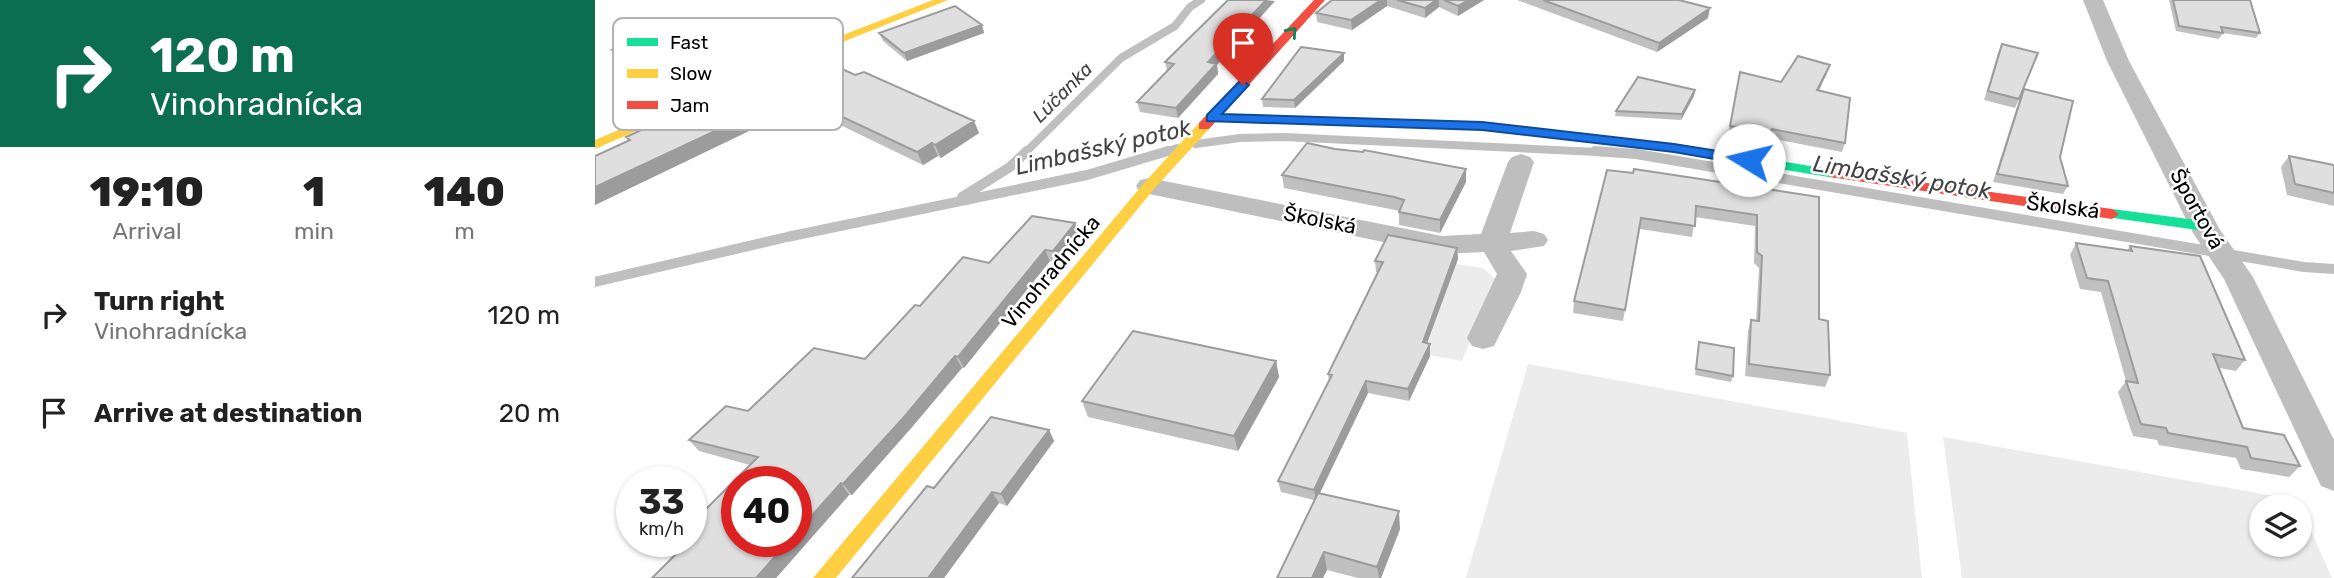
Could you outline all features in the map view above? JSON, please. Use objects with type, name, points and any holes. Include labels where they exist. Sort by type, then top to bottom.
[{"type":"street","points":[[843,39],[943,0]]},
{"type":"street","name":"Vinohradnícka","points":[[823,578],[1149,186],[1319,0]]},
{"type":"street","name":"Športová","points":[[2093,0],[2118,61],[2205,229],[2238,277],[2319,419],[2334,475]]},
{"type":"street","name":"Školská","points":[[1212,118],[1482,126],[1674,148],[1925,189],[2205,229]]},
{"type":"street","points":[[595,145],[630,130]]},
{"type":"street","points":[[1483,338],[1512,274],[1492,243],[1521,162]]},
{"type":"street","name":"Školská","points":[[1149,186],[1442,245],[1534,240]]},
{"type":"shaded area","points":[[1456,264],[1483,268],[1495,279],[1462,361],[1423,354]]},
{"type":"shaded area","points":[[1528,364],[1907,433],[1922,578],[1466,578]]},
{"type":"shaded area","points":[[1943,437],[2263,494],[2249,494],[2249,557],[2312,557],[2312,533],[2332,578],[1962,578]]},
{"type":"building","points":[[1228,0],[1266,0],[1208,62],[1216,64],[1176,108],[1137,102],[1174,64],[1165,62]]},
{"type":"building","points":[[1332,0],[1381,0],[1351,20],[1316,13]]},
{"type":"building","points":[[1397,0],[1436,0],[1425,8]]},
{"type":"building","points":[[1444,0],[1469,0],[1458,6]]},
{"type":"building","points":[[1543,0],[1679,0],[1710,8],[1659,43]]},
{"type":"building","points":[[2173,0],[2250,0],[2260,33],[2221,27],[2223,33],[2179,26]]},
{"type":"building","points":[[955,6],[982,25],[904,53],[879,33]]},
{"type":"building","points":[[2002,44],[2038,53],[2019,99],[1988,91]]},
{"type":"building","points":[[1301,47],[1344,53],[1294,100],[1262,99]]},
{"type":"building","points":[[1798,56],[1830,65],[1817,90],[1850,98],[1845,143],[1772,129],[1770,133],[1730,126],[1740,72],[1781,82]]},
{"type":"building","points":[[843,69],[855,75],[864,72],[974,121],[935,145],[932,143],[917,152],[843,117]]},
{"type":"building","points":[[1638,77],[1695,90],[1682,114],[1616,111]]},
{"type":"building","points":[[2024,89],[2073,101],[2060,157],[2068,186],[1997,174]]},
{"type":"building","points":[[641,130],[717,130],[595,187],[595,156],[630,140],[626,137]]},
{"type":"building","points":[[1307,143],[1335,149],[1364,150],[1466,169],[1440,220],[1399,212],[1404,200],[1394,197],[1282,175]]},
{"type":"building","points":[[2289,156],[2334,165],[2334,193],[2295,184]]},
{"type":"building","points":[[1634,169],[1819,197],[1819,319],[1828,321],[1830,375],[1749,364],[1751,320],[1759,321],[1762,256],[1757,252],[1757,215],[1696,206],[1695,226],[1641,218],[1625,310],[1574,301],[1607,170],[1633,173]]},
{"type":"building","points":[[1032,216],[1075,223],[1053,251],[1045,250],[958,357],[955,356],[905,416],[812,515],[812,466],[749,466],[758,457],[689,440],[726,406],[748,411],[814,348],[865,359],[915,305],[920,306],[963,257],[989,263]]},
{"type":"building","points":[[1388,235],[1457,248],[1423,342],[1430,344],[1408,389],[1366,381],[1314,490],[1278,481],[1332,375],[1328,374],[1383,262],[1375,261]]},
{"type":"building","points":[[2076,243],[2132,251],[2130,246],[2200,256],[2245,360],[2213,354],[2243,428],[2284,435],[2300,466],[2251,458],[2247,447],[2168,433],[2166,428],[2141,424],[2126,381],[2138,383],[2108,281],[2087,278]]},
{"type":"building","points":[[1133,331],[1276,361],[1234,436],[1082,401]]},
{"type":"building","points":[[1699,342],[1734,348],[1733,376],[1696,369]]},
{"type":"building","points":[[991,417],[1049,430],[1001,494],[992,492],[928,578],[852,578],[927,486],[934,488]]},
{"type":"building","points":[[1318,493],[1399,511],[1377,567],[1324,552],[1312,578],[1277,578]]},
{"type":"building","points":[[721,494],[721,557],[775,557],[756,578],[652,578],[673,557],[707,557],[707,508]]},
{"type":"waterway","name":"Lúčanka","points":[[1025,153],[1121,58],[1175,26],[1190,7],[1201,0]]},
{"type":"waterway","name":"Limbašský potok","points":[[1196,144],[1240,138],[1284,137],[1618,153]]},
{"type":"waterway","name":"Limbašský potok","points":[[1168,151],[1177,148]]},
{"type":"waterway","name":"Lúčanka","points":[[962,197],[1010,167],[1027,151]]},
{"type":"waterway","name":"Limbašský potok","points":[[595,282],[787,237],[1087,175],[1168,151]]},
{"type":"waterway","name":"Limbašský potok","points":[[1162,153],[1168,151]]},
{"type":"waterway","name":"Limbašský potok","points":[[1595,151],[1636,154],[2304,267],[2334,269]]},
{"type":"traffic: fast","points":[[1212,118],[1482,126],[1674,148],[1835,174]]},
{"type":"traffic: fast","points":[[2112,214],[2204,226]]},
{"type":"traffic: slow","points":[[843,39],[943,0]]},
{"type":"traffic: slow","points":[[823,578],[1149,186],[1204,126]]},
{"type":"traffic: slow","points":[[595,145],[630,130]]},
{"type":"traffic: jam","points":[[1204,126],[1320,0]]},
{"type":"traffic: jam","points":[[1835,174],[2112,214]]},
{"type":"route","points":[[1243,85],[1212,118],[1482,126],[1674,148],[1749,160]]}]
